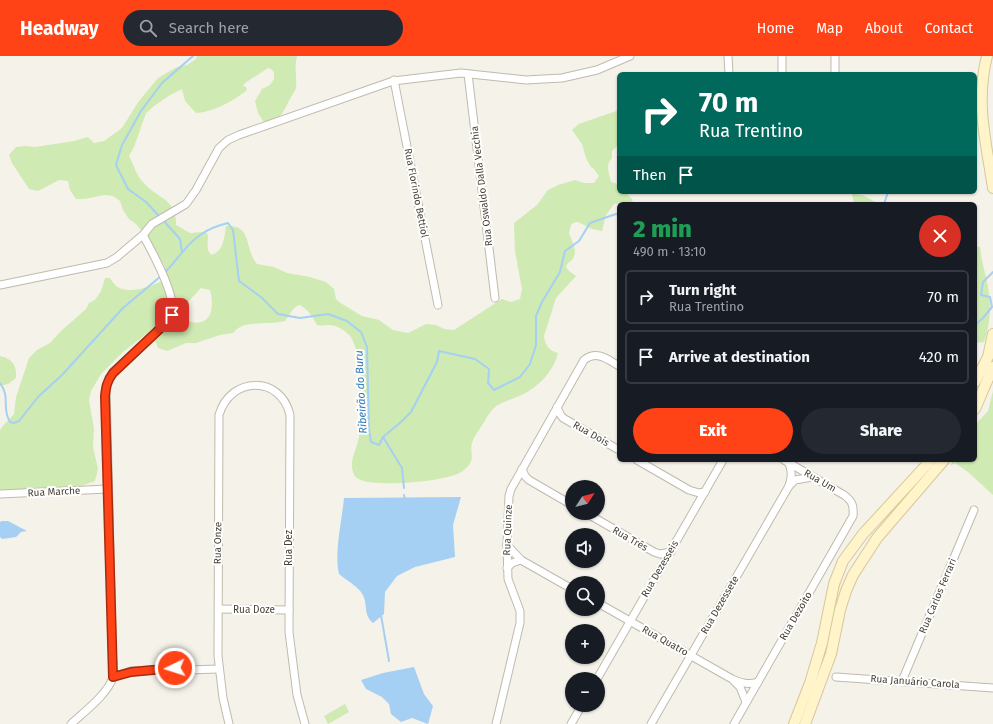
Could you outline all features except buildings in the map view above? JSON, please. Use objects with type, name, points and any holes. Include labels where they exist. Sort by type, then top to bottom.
[{"type":"main road","points":[[987,56],[982,83],[982,120],[993,188]]},
{"type":"main road","points":[[977,378],[988,358],[993,334]]},
{"type":"main road","points":[[977,404],[993,367]]},
{"type":"main road","points":[[794,724],[810,683],[822,643],[834,584],[843,561],[863,534],[930,462]]},
{"type":"main road","points":[[805,724],[831,654],[840,610],[852,575],[877,538],[942,462]]},
{"type":"street","points":[[0,285],[107,263],[117,257],[143,235],[152,224],[186,204],[196,190],[219,148],[228,140],[239,135],[394,80],[461,73],[526,80],[562,78],[597,70],[630,56]]},
{"type":"street","points":[[728,56],[729,72]]},
{"type":"street","points":[[782,56],[782,72]]},
{"type":"street","points":[[835,56],[835,72]]},
{"type":"street","name":"Rua Oswaldo Dalla Vecchia","points":[[468,74],[495,298]]},
{"type":"street","name":"Rua Florindo Bettiol","points":[[394,80],[438,305]]},
{"type":"street","points":[[71,724],[106,691],[111,684],[113,677],[106,386],[113,373],[166,323],[172,315],[172,304],[163,274],[143,235]]},
{"type":"street","name":"Rua Quinze","points":[[496,724],[520,623],[520,611],[508,579],[507,568],[509,496],[522,469],[584,360],[595,354],[604,357],[617,365]]},
{"type":"street","name":"Rua Onze","points":[[229,724],[223,698],[218,656],[219,415],[223,404],[237,391],[247,387],[260,386]]},
{"type":"street","name":"Rua Dez","points":[[260,386],[273,391],[282,398],[290,415],[289,632],[297,696],[304,724]]},
{"type":"street","name":"Rua Dois","points":[[558,407],[563,418]]},
{"type":"street","name":"Rua Dois","points":[[550,420],[559,417],[563,418],[617,449]]},
{"type":"street","points":[[640,462],[689,490],[700,493],[705,492]]},
{"type":"street","name":"Rua Dezesseis","points":[[601,672],[723,462]]},
{"type":"street","name":"Rua Dezessete","points":[[652,724],[789,486],[792,478],[791,471],[786,462]]},
{"type":"street","name":"Rua Um","points":[[788,462],[844,494],[851,500],[854,506]]},
{"type":"street","points":[[522,469],[525,476],[529,480],[565,501]]},
{"type":"street","points":[[789,486],[795,480],[812,476]]},
{"type":"street","points":[[515,482],[519,480],[529,480]]},
{"type":"street","name":"Rua Marche","points":[[0,494],[108,489]]},
{"type":"street","points":[[689,490],[693,494],[696,507]]},
{"type":"street","name":"Rua Dezoito","points":[[734,724],[853,516],[854,506]]},
{"type":"street","name":"Rua Carlos Ferrari","points":[[902,681],[974,510]]},
{"type":"street","name":"Rua Três","points":[[598,520],[654,552],[660,554],[670,552]]},
{"type":"street","points":[[507,546],[521,560],[565,585]]},
{"type":"street","name":"Rua Três","points":[[654,552],[658,558],[661,568]]},
{"type":"street","points":[[507,568],[512,563],[521,560]]},
{"type":"street","name":"Rua Quatro","points":[[605,607],[732,679],[742,683],[751,684],[758,682]]},
{"type":"street","name":"Rua Doze","points":[[219,610],[289,610]]},
{"type":"street","points":[[113,677],[131,672],[175,668]]},
{"type":"street","points":[[186,670],[219,669]]},
{"type":"street","name":"Rua Januário Carola","points":[[836,677],[993,688]]},
{"type":"street","name":"Rua Quatro","points":[[732,679],[740,687],[746,702]]},
{"type":"street","points":[[571,724],[578,712]]},
{"type":"green space","points":[[197,56],[297,56],[296,88],[281,115],[274,120],[269,121],[263,121],[258,113],[255,101],[262,89],[270,85],[274,79],[274,72],[268,68],[245,83],[243,86],[246,87],[247,90],[242,94],[230,102],[209,111],[196,113],[185,101],[182,89],[170,95],[146,113],[134,147],[129,156],[141,180],[170,205],[175,216],[176,225],[190,233],[207,233],[208,250],[212,255],[221,247],[226,226],[235,226],[244,233],[250,251],[257,264],[274,267],[287,273],[310,277],[326,282],[334,289],[336,299],[339,302],[362,316],[379,320],[393,330],[408,333],[426,324],[454,330],[502,299],[511,302],[520,299],[522,289],[515,251],[514,223],[537,205],[548,190],[558,185],[575,180],[584,183],[594,183],[599,176],[591,167],[586,158],[582,144],[572,130],[579,124],[617,111],[617,146],[612,151],[612,158],[608,169],[611,182],[617,184],[617,194],[627,194],[632,199],[633,202],[617,202],[617,204],[614,204],[606,215],[602,231],[592,229],[578,222],[571,225],[569,233],[575,253],[573,259],[567,264],[566,267],[576,276],[556,298],[544,336],[548,347],[552,351],[558,353],[556,360],[549,373],[532,389],[501,403],[494,408],[473,440],[470,463],[464,470],[445,478],[397,483],[370,482],[361,480],[354,475],[352,463],[360,431],[360,372],[355,347],[351,337],[344,330],[329,325],[317,325],[312,316],[302,306],[299,305],[294,308],[285,321],[245,325],[233,333],[220,335],[196,343],[186,343],[167,351],[158,348],[155,340],[163,328],[180,317],[196,323],[207,319],[212,307],[212,299],[210,290],[201,288],[188,302],[124,351],[101,374],[91,391],[89,400],[94,429],[93,447],[98,469],[95,481],[75,488],[0,494],[0,431],[14,414],[16,397],[29,358],[37,350],[50,343],[86,309],[89,303],[95,300],[101,291],[105,278],[110,278],[116,286],[121,289],[139,289],[152,286],[162,281],[165,267],[149,240],[136,224],[129,219],[123,210],[120,201],[113,196],[104,195],[85,199],[76,199],[70,190],[68,181],[59,180],[38,191],[29,189],[12,163],[9,155],[16,147],[35,147],[74,141],[88,137],[94,143],[104,141],[122,128],[139,101],[158,78],[177,67],[187,65],[196,59]]},
{"type":"green space","points":[[852,194],[866,197],[875,202],[854,202]]},
{"type":"green space","points":[[977,246],[980,247],[990,306],[989,323],[984,342],[977,343]]},
{"type":"green space","points":[[0,356],[11,361],[16,370],[16,378],[8,384],[0,386]]},
{"type":"green space","points":[[993,391],[993,495],[968,472],[955,463],[951,465],[952,462],[977,462],[977,423],[988,411]]},
{"type":"green space","points":[[345,704],[349,712],[328,724],[324,716]]},
{"type":"water","points":[[461,497],[453,525],[455,557],[415,567],[397,576],[385,592],[384,614],[373,623],[368,616],[361,592],[339,574],[337,556],[344,498]]},
{"type":"water","points":[[8,521],[27,531],[21,532],[16,537],[2,539],[0,537],[0,522]]},
{"type":"water","points":[[414,667],[424,694],[433,706],[428,724],[412,718],[401,722],[391,714],[389,704],[382,697],[366,689],[361,680],[383,673]]},
{"type":"waterway","points":[[160,217],[146,202],[128,189],[116,165],[122,145],[141,111],[162,83],[193,56]]},
{"type":"waterway","points":[[885,202],[887,194]]},
{"type":"waterway","name":"Ribeirão do Buru","points":[[164,273],[196,238],[207,231],[228,223],[233,230],[239,281],[261,297],[278,314],[300,318],[328,314],[347,321],[361,332],[367,347],[369,430],[371,442],[379,445],[383,437],[411,412],[437,362],[439,351],[475,359],[489,369],[488,383],[494,390],[520,377],[530,364],[536,345],[536,316],[542,302],[560,272],[565,251],[579,241],[590,223],[617,214]]},
{"type":"waterway","points":[[163,220],[180,239],[182,252]]},
{"type":"waterway","name":"Ribeirão do Buru","points":[[977,323],[992,307],[990,297],[981,295],[983,282],[993,272]]},
{"type":"waterway","name":"Ribeirão do Buru","points":[[0,383],[5,393],[7,417],[10,422],[14,423],[19,421],[38,397],[62,375],[123,308],[161,276]]},
{"type":"waterway","points":[[383,437],[402,468],[404,488]]},
{"type":"waterway","points":[[404,495],[405,500]]},
{"type":"waterway","points":[[381,615],[389,661]]},
{"type":"route","points":[[172,315],[166,323],[113,373],[106,386],[105,396],[113,677],[131,672],[175,668]]}]
